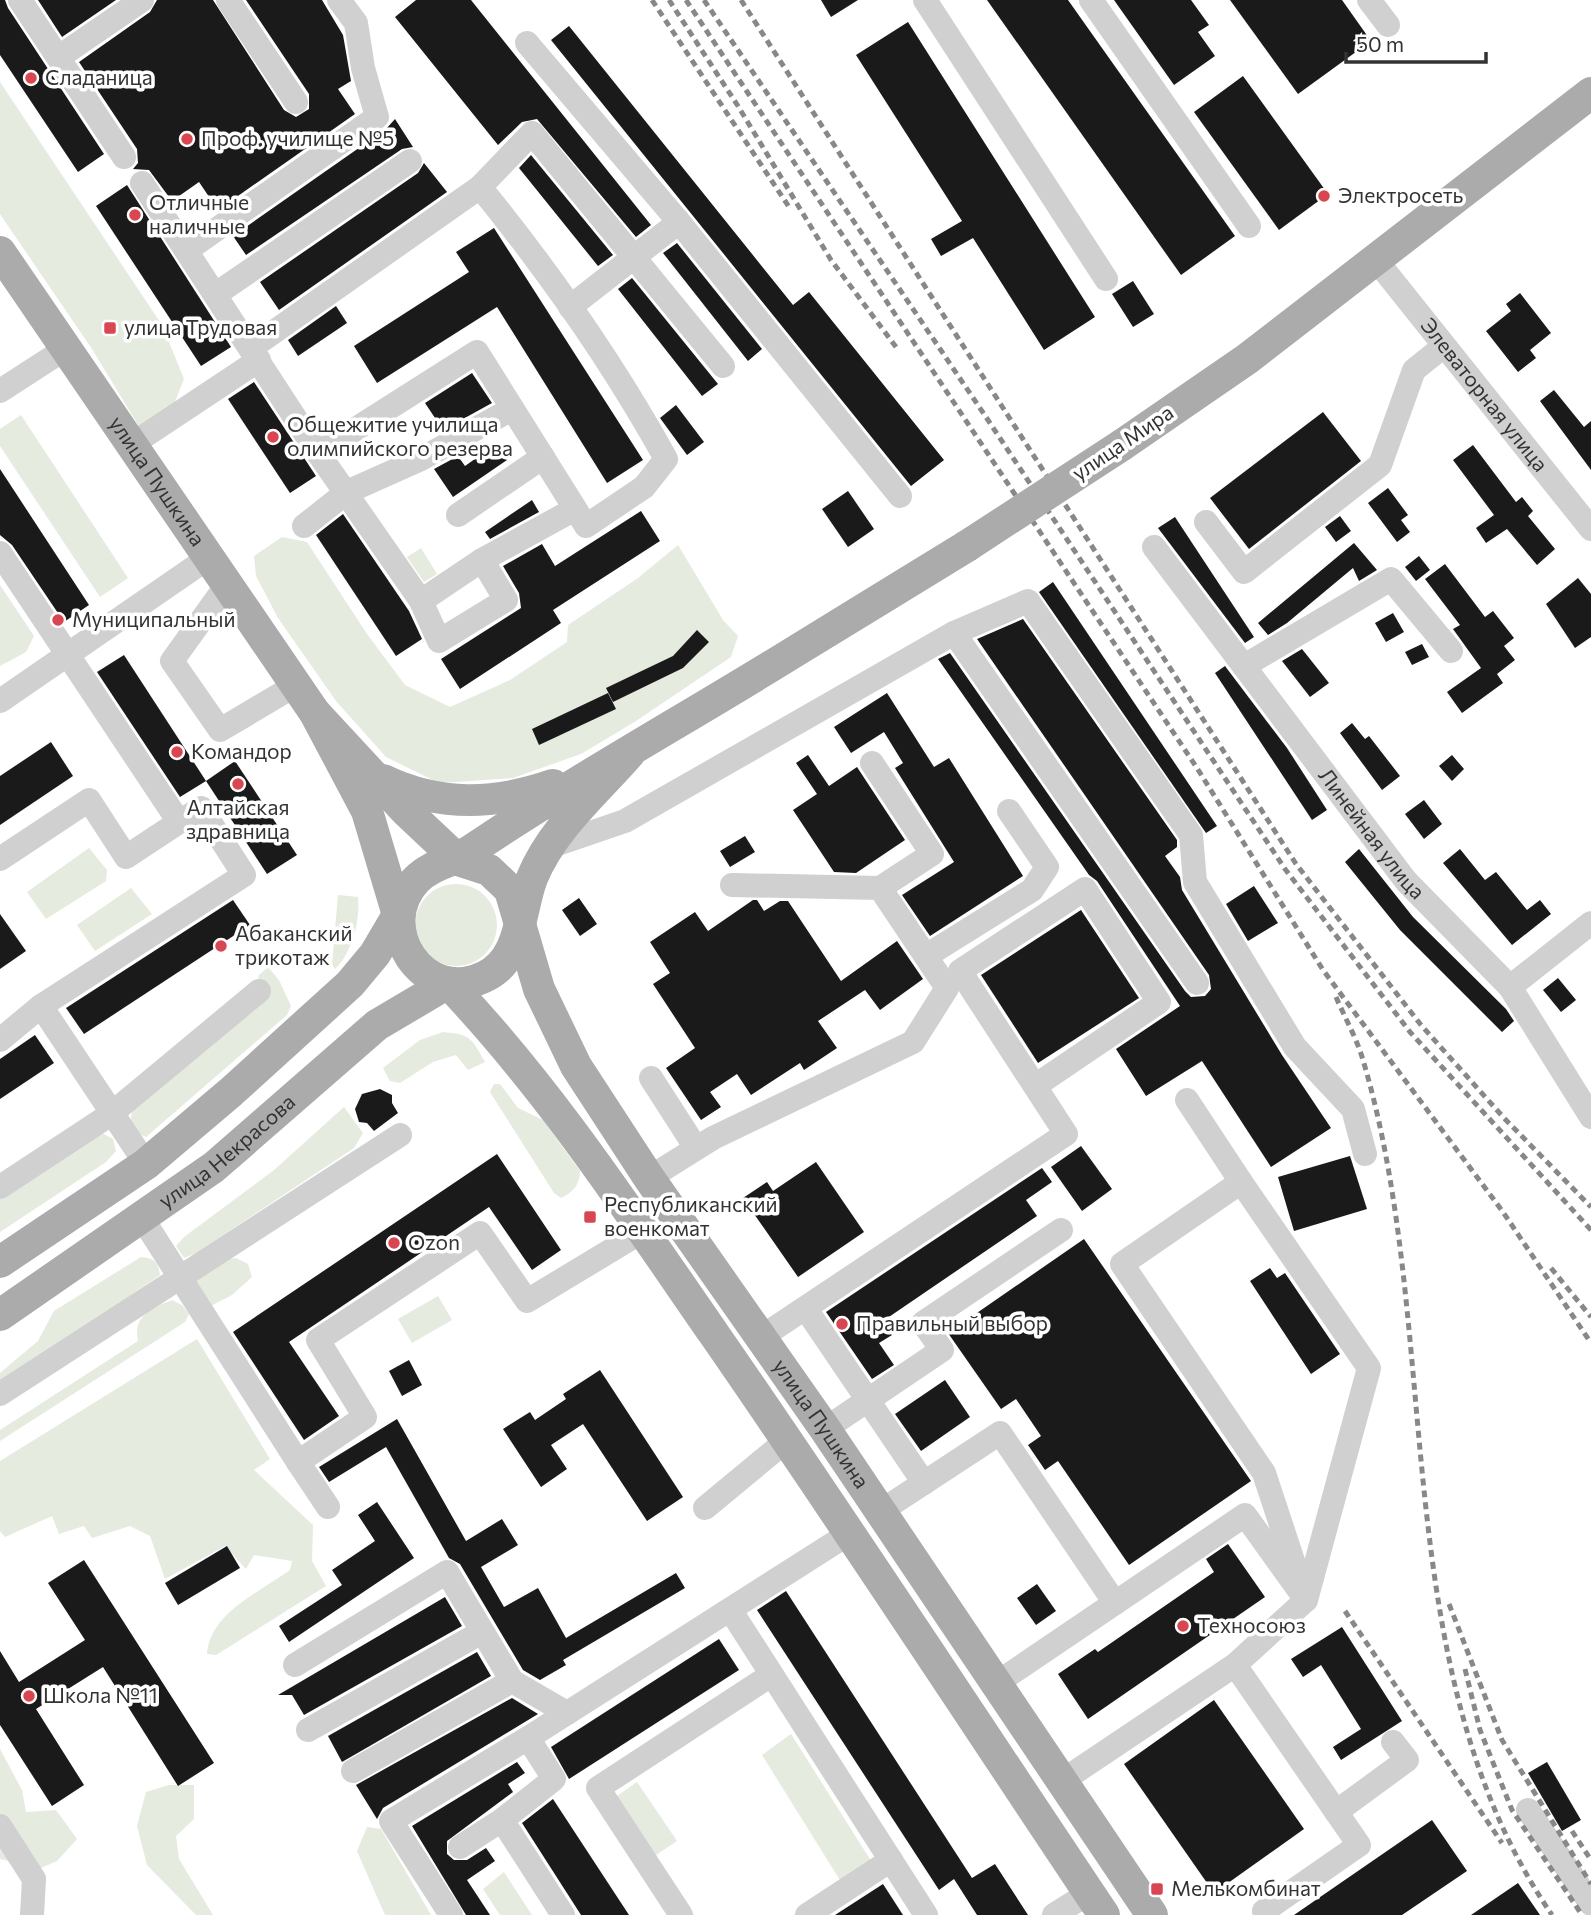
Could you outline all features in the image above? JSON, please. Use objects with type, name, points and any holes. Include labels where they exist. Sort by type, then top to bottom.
[{"type":"main road","name":"улица Мира","points":[[629,754],[967,546],[1122,445],[1247,359],[1591,93]]},
{"type":"main road","name":"улица Пушкина","points":[[0,252],[315,713]]},
{"type":"main road","points":[[315,713],[366,811],[398,915],[399,933],[405,951],[416,966],[431,977],[449,982],[467,983],[485,977],[499,967],[511,953],[532,878],[549,847],[561,829],[629,754]]},
{"type":"main road","points":[[315,713],[373,776],[458,860],[489,870],[500,879],[510,890],[519,918]]},
{"type":"main road","points":[[373,776],[402,789],[461,802],[536,791],[629,754]]},
{"type":"main road","points":[[398,915],[402,900],[419,876],[432,868],[458,860],[553,797],[629,754]]},
{"type":"main road","name":"улица Некрасова","points":[[0,1262],[146,1164],[231,1092],[350,984],[375,954],[398,915]]},
{"type":"main road","name":"улица Пушкина","points":[[519,918],[540,989],[563,1042],[649,1178],[881,1511],[1152,1915]]},
{"type":"main road","name":"улица Пушкина","points":[[449,982],[543,1090],[643,1231],[850,1533],[1096,1904]]},
{"type":"main road","name":"улица Некрасова","points":[[0,1315],[214,1167],[377,1025],[449,982]]},
{"type":"street","points":[[20,0],[124,157]]},
{"type":"street","points":[[59,57],[142,0]]},
{"type":"street","points":[[228,0],[296,102]]},
{"type":"street","points":[[187,250],[377,117],[363,68],[356,23],[339,0]]},
{"type":"street","points":[[925,0],[1106,279]]},
{"type":"street","points":[[1091,0],[1249,226]]},
{"type":"street","points":[[1369,0],[1388,25]]},
{"type":"street","points":[[527,43],[678,222],[900,496]]},
{"type":"street","points":[[131,445],[480,187],[532,133],[723,366]]},
{"type":"street","points":[[216,294],[410,161]]},
{"type":"street","points":[[142,183],[318,453],[421,601],[439,641],[506,600],[482,560]]},
{"type":"street","points":[[318,453],[477,352],[586,526],[644,488],[666,459],[643,417],[535,254],[480,187]]},
{"type":"street","points":[[570,307],[678,222]]},
{"type":"street","name":"Элеваторная улица","points":[[1376,260],[1591,529]]},
{"type":"street","points":[[1206,522],[1244,572],[1381,465],[1414,370],[1444,346]]},
{"type":"street","points":[[2,385],[65,349]]},
{"type":"street","points":[[304,526],[347,492],[421,459],[512,409]]},
{"type":"street","points":[[458,515],[543,457]]},
{"type":"street","points":[[421,601],[482,560],[575,509]]},
{"type":"street","name":"Линейная улица","points":[[1154,547],[1406,881],[1510,987],[1591,1117]]},
{"type":"street","points":[[0,553],[179,822]]},
{"type":"street","points":[[0,701],[208,558]]},
{"type":"street","points":[[1244,666],[1391,579],[1451,651]]},
{"type":"street","points":[[226,586],[172,661],[220,730],[296,685]]},
{"type":"street","points":[[549,847],[625,821],[954,633],[1028,601],[1191,835],[1195,882],[1296,1047],[1353,1109],[1365,1154]]},
{"type":"street","points":[[954,633],[1197,983]]},
{"type":"street","points":[[732,885],[880,888],[932,854],[872,763]]},
{"type":"street","points":[[0,859],[89,800],[126,857],[201,807],[244,876],[41,1006],[0,1040]]},
{"type":"street","points":[[926,956],[1032,890],[1047,867],[1009,811]]},
{"type":"street","points":[[649,1178],[696,1148],[913,1042],[947,988],[880,888]]},
{"type":"street","points":[[760,1338],[1066,1134],[960,971],[1085,889],[1159,1002],[1035,1086]]},
{"type":"street","points":[[1510,987],[1591,923]]},
{"type":"street","points":[[0,1186],[111,1114],[259,991]]},
{"type":"street","points":[[41,1006],[146,1164]]},
{"type":"street","points":[[651,1078],[696,1148]]},
{"type":"street","points":[[1062,1781],[1235,1665],[1306,1600],[1369,1368],[1187,1100]]},
{"type":"street","points":[[0,1394],[400,1135]]},
{"type":"street","points":[[1241,1182],[1122,1264],[1264,1473],[1306,1600]]},
{"type":"street","points":[[142,1218],[328,1507]]},
{"type":"street","points":[[825,1429],[942,1350],[923,1323],[1061,1230]]},
{"type":"street","points":[[298,1462],[365,1417],[318,1340],[480,1233],[527,1301],[643,1231]]},
{"type":"street","points":[[806,1309],[924,1483]]},
{"type":"street","points":[[881,1511],[1000,1433],[1115,1603]]},
{"type":"street","points":[[705,1507],[787,1440]]},
{"type":"street","points":[[998,1683],[1245,1515],[1306,1600]]},
{"type":"street","points":[[451,1915],[391,1821],[731,1611],[850,1533]]},
{"type":"street","points":[[295,1665],[447,1572],[512,1681],[567,1713]]},
{"type":"street","points":[[731,1611],[926,1915]]},
{"type":"street","points":[[308,1730],[482,1632]]},
{"type":"street","points":[[1235,1665],[1359,1845],[1264,1911]]},
{"type":"street","points":[[681,1915],[598,1788],[771,1675]]},
{"type":"street","points":[[353,1771],[512,1681]]},
{"type":"street","points":[[460,1847],[502,1821],[554,1779],[528,1738]]},
{"type":"street","points":[[1336,1812],[1407,1760],[1393,1742]]},
{"type":"street","points":[[1528,1810],[1591,1904]]},
{"type":"street","points":[[502,1821],[563,1915]]},
{"type":"street","points":[[0,1826],[34,1879],[32,1915]]},
{"type":"street","points":[[807,1915],[891,1860]]},
{"type":"street","points":[[1054,1915],[1096,1904]]},
{"type":"shaded area","points":[[0,82],[162,325],[184,379],[172,409],[143,433],[92,349],[0,214]]},
{"type":"shaded area","points":[[21,415],[128,578],[100,597],[0,446],[0,429]]},
{"type":"shaded area","points":[[282,537],[307,542],[367,634],[405,685],[450,707],[510,680],[567,642],[568,625],[638,578],[678,545],[723,620],[738,636],[731,657],[636,721],[581,754],[513,778],[439,783],[386,757],[336,701],[278,618],[256,576],[254,556]]},
{"type":"shaded area","points":[[421,548],[437,574],[424,582],[407,557]]},
{"type":"shaded area","points":[[0,585],[34,636],[26,652],[0,666]]},
{"type":"shaded area","points":[[89,848],[107,870],[106,881],[46,919],[27,892]]},
{"type":"shaded area","points":[[456,884],[472,887],[485,896],[494,909],[497,925],[494,941],[485,954],[472,963],[456,966],[440,963],[427,954],[418,941],[415,925],[418,909],[427,896],[440,887]]},
{"type":"shaded area","points":[[131,888],[152,914],[95,951],[77,925]]},
{"type":"shaded area","points":[[338,895],[358,897],[358,906],[351,945],[335,969],[332,964]]},
{"type":"shaded area","points":[[268,967],[279,980],[291,1006],[287,1015],[146,1137],[137,1133],[131,1125],[132,1112],[264,996],[258,976]]},
{"type":"shaded area","points":[[443,1032],[460,1034],[470,1039],[485,1062],[468,1070],[456,1055],[433,1062],[400,1083],[390,1081],[383,1068],[420,1040]]},
{"type":"shaded area","points":[[494,1084],[500,1084],[518,1108],[543,1120],[580,1171],[575,1188],[569,1193],[561,1198],[554,1193],[490,1092]]},
{"type":"shaded area","points":[[344,1107],[363,1133],[354,1148],[196,1253],[184,1258],[176,1246],[184,1237],[274,1170]]},
{"type":"shaded area","points":[[102,1133],[113,1139],[116,1151],[106,1162],[0,1232],[0,1194]]},
{"type":"shaded area","points":[[141,1257],[155,1261],[160,1275],[0,1385],[0,1373],[38,1341],[54,1311]]},
{"type":"shaded area","points":[[236,1258],[248,1264],[252,1277],[232,1295],[205,1309],[195,1279],[223,1260]]},
{"type":"shaded area","points":[[438,1296],[452,1320],[412,1343],[398,1319]]},
{"type":"shaded area","points":[[172,1300],[182,1305],[189,1314],[185,1322],[0,1441],[0,1430],[138,1341],[138,1325],[145,1314]]},
{"type":"shaded area","points":[[197,1339],[270,1459],[254,1470],[313,1525],[312,1561],[326,1586],[216,1655],[207,1654],[217,1627],[238,1605],[290,1570],[292,1561],[254,1555],[246,1569],[225,1546],[165,1579],[150,1536],[130,1526],[92,1538],[84,1526],[59,1534],[52,1516],[5,1537],[0,1531],[0,1461]]},
{"type":"shaded area","points":[[791,1734],[873,1864],[843,1885],[762,1755]]},
{"type":"shaded area","points":[[0,1749],[22,1790],[26,1812],[56,1810],[77,1839],[57,1861],[20,1877],[13,1862],[0,1859]]},
{"type":"shaded area","points":[[637,1782],[677,1841],[650,1859],[611,1800]]},
{"type":"shaded area","points":[[169,1785],[194,1785],[194,1819],[176,1836],[179,1859],[213,1915],[196,1915],[147,1865],[137,1826],[146,1792]]},
{"type":"shaded area","points":[[367,1827],[381,1829],[431,1915],[385,1915],[357,1851]]},
{"type":"shaded area","points":[[504,1872],[532,1915],[500,1915],[483,1889]]},
{"type":"building","points":[[0,0],[5,0],[104,154],[78,172],[0,55]]},
{"type":"building","points":[[38,0],[116,0],[62,37]]},
{"type":"building","name":"Проф. училище №5","points":[[157,0],[213,0],[284,110],[296,117],[309,109],[309,94],[246,0],[322,0],[343,35],[351,81],[338,89],[355,114],[218,210],[199,182],[172,201],[149,170],[133,169],[138,163],[137,149],[79,62],[150,12]]},
{"type":"building","points":[[416,0],[471,0],[651,225],[636,237],[537,119],[522,122],[498,145],[395,17]]},
{"type":"building","points":[[821,0],[858,0],[831,17]]},
{"type":"building","points":[[987,0],[1068,0],[1235,236],[1181,275]]},
{"type":"building","points":[[1114,0],[1191,0],[1209,25],[1198,32],[1215,56],[1174,85]]},
{"type":"building","points":[[1230,0],[1342,0],[1371,41],[1298,94]]},
{"type":"building","points":[[908,22],[1095,317],[1044,350],[973,238],[941,256],[931,239],[962,221],[856,55]]},
{"type":"building","points":[[569,26],[793,305],[809,292],[944,460],[911,486],[551,40]]},
{"type":"building","points":[[1243,76],[1328,194],[1279,230],[1194,112]]},
{"type":"building","points":[[395,119],[413,147],[402,149],[246,255],[233,236],[386,129]]},
{"type":"building","points":[[531,155],[613,255],[598,266],[519,168]]},
{"type":"building","points":[[424,163],[447,192],[279,310],[260,282],[418,173]]},
{"type":"building","points":[[127,185],[231,347],[201,366],[96,206]]},
{"type":"building","points":[[494,228],[643,460],[607,483],[497,307],[377,383],[354,346],[469,272],[456,252]]},
{"type":"building","points":[[677,243],[762,349],[748,361],[663,253]]},
{"type":"building","points":[[632,278],[718,384],[702,396],[618,289]]},
{"type":"building","points":[[1133,281],[1154,314],[1133,327],[1112,294]]},
{"type":"building","points":[[1520,293],[1551,333],[1530,350],[1536,358],[1518,372],[1486,331],[1511,311],[1506,304]]},
{"type":"building","points":[[336,306],[347,323],[298,356],[288,340]]},
{"type":"building","points":[[472,373],[492,403],[443,430],[425,403]]},
{"type":"building","name":"Общежитие училища олимпийского резерва","points":[[254,382],[316,476],[290,493],[228,399]]},
{"type":"building","points":[[1554,390],[1584,427],[1591,421],[1591,470],[1540,401]]},
{"type":"building","points":[[676,405],[704,442],[687,455],[660,418]]},
{"type":"building","points":[[1323,412],[1361,461],[1249,549],[1210,498]]},
{"type":"building","points":[[496,444],[507,460],[453,497],[434,469],[458,456],[465,466]]},
{"type":"building","points":[[1473,445],[1516,502],[1522,497],[1533,511],[1528,516],[1555,549],[1537,565],[1507,529],[1486,543],[1476,528],[1494,515],[1453,460]]},
{"type":"building","points":[[0,469],[89,605],[64,622],[12,545],[0,535]]},
{"type":"building","points":[[1388,488],[1408,515],[1401,520],[1410,532],[1397,542],[1368,503]]},
{"type":"building","points":[[848,491],[874,529],[848,547],[822,509]]},
{"type":"building","points":[[532,500],[539,512],[490,539],[485,532]]},
{"type":"building","points":[[641,511],[660,541],[553,610],[561,623],[460,689],[441,659],[521,608],[519,593],[503,566],[542,544],[555,566]]},
{"type":"building","points":[[343,514],[409,611],[422,639],[396,656],[316,535]]},
{"type":"building","points":[[1340,516],[1351,531],[1336,542],[1325,527]]},
{"type":"building","points":[[1175,517],[1254,637],[1245,643],[1158,528]]},
{"type":"building","points":[[1354,543],[1377,570],[1359,581],[1353,568],[1287,623],[1268,635],[1258,623]]},
{"type":"building","points":[[1419,556],[1430,570],[1416,581],[1405,567]]},
{"type":"building","points":[[1445,564],[1485,617],[1493,611],[1514,638],[1504,646],[1515,660],[1497,674],[1503,683],[1462,713],[1447,692],[1481,668],[1453,629],[1460,625],[1425,579]]},
{"type":"building","points":[[1578,578],[1591,594],[1591,637],[1575,648],[1546,604]]},
{"type":"building","points":[[1053,582],[1217,826],[1206,833],[1039,592]]},
{"type":"building","points":[[1393,613],[1404,632],[1386,642],[1375,623]]},
{"type":"building","points":[[1023,619],[1177,840],[1177,847],[1165,856],[1180,877],[1182,890],[1282,1055],[1331,1128],[1271,1167],[1202,1061],[1146,1096],[1116,1049],[1180,1006],[1097,881],[1089,875],[938,659],[950,653],[1185,991],[1191,997],[1205,996],[1211,989],[1209,975],[977,639]]},
{"type":"building","points":[[697,630],[709,642],[683,668],[613,702],[606,688],[673,656]]},
{"type":"building","points":[[1422,644],[1429,657],[1412,665],[1405,652]]},
{"type":"building","points":[[1302,649],[1329,683],[1310,697],[1282,661]]},
{"type":"building","points":[[124,655],[206,781],[180,797],[97,672]]},
{"type":"building","points":[[1225,666],[1287,748],[1327,810],[1312,820],[1215,673]]},
{"type":"building","points":[[608,693],[616,709],[539,745],[532,729]]},
{"type":"building","points":[[887,693],[934,767],[949,758],[1023,876],[930,936],[902,895],[954,862],[895,768],[903,763],[884,732],[851,753],[834,727]]},
{"type":"building","points":[[1352,723],[1365,739],[1369,736],[1400,776],[1382,790],[1340,733]]},
{"type":"building","points":[[51,742],[73,776],[0,825],[0,776]]},
{"type":"building","points":[[808,755],[829,786],[857,767],[905,840],[856,873],[834,872],[793,810],[817,794],[796,763]]},
{"type":"building","points":[[1452,755],[1464,769],[1452,781],[1439,766]]},
{"type":"building","points":[[235,761],[297,855],[267,874],[206,781]]},
{"type":"building","points":[[1424,800],[1442,824],[1424,839],[1405,814]]},
{"type":"building","points":[[745,836],[755,852],[730,867],[720,851]]},
{"type":"building","points":[[1359,849],[1413,917],[1506,1009],[1514,1021],[1502,1032],[1400,930],[1345,862]]},
{"type":"building","points":[[1460,849],[1485,880],[1496,872],[1527,910],[1540,900],[1551,914],[1512,945],[1443,863]]},
{"type":"building","points":[[1254,886],[1278,923],[1248,941],[1226,904]]},
{"type":"building","points":[[579,898],[597,924],[580,936],[562,910]]},
{"type":"building","points":[[233,900],[250,925],[84,1034],[66,1008]]},
{"type":"building","points":[[753,900],[757,900],[764,911],[780,901],[788,901],[841,981],[897,941],[923,979],[880,1010],[865,990],[818,1021],[837,1048],[804,1070],[800,1063],[751,1095],[737,1074],[710,1092],[721,1107],[701,1120],[666,1068],[695,1048],[653,984],[670,973],[650,942],[695,912],[708,931]]},
{"type":"building","points":[[1081,910],[1139,998],[1038,1063],[981,975]]},
{"type":"building","points":[[0,914],[26,951],[0,969]]},
{"type":"building","points":[[1558,978],[1576,1000],[1561,1012],[1543,990]]},
{"type":"building","points":[[35,1035],[54,1063],[0,1099],[0,1059]]},
{"type":"building","points":[[380,1089],[392,1095],[392,1103],[398,1113],[374,1131],[367,1123],[359,1122],[355,1109],[362,1094]]},
{"type":"building","points":[[1081,1146],[1112,1189],[1082,1211],[1051,1167]]},
{"type":"building","points":[[497,1154],[561,1250],[532,1270],[489,1207],[289,1342],[339,1416],[304,1440],[233,1332]]},
{"type":"building","points":[[1350,1156],[1367,1209],[1294,1231],[1278,1177]]},
{"type":"building","points":[[816,1162],[864,1232],[798,1277],[743,1198],[767,1182],[773,1191]]},
{"type":"building","points":[[1042,1168],[1052,1182],[1026,1200],[1037,1216],[883,1321],[892,1335],[879,1343],[894,1365],[872,1379],[826,1312]]},
{"type":"building","points":[[1084,1239],[1251,1481],[1129,1565],[1058,1461],[1045,1470],[1028,1445],[1041,1436],[1016,1399],[1001,1409],[948,1333]]},
{"type":"building","points":[[1270,1268],[1277,1278],[1285,1273],[1340,1354],[1311,1374],[1250,1281]]},
{"type":"building","points":[[409,1360],[422,1385],[402,1396],[389,1371]]},
{"type":"building","points":[[600,1370],[683,1497],[647,1521],[583,1424],[551,1445],[567,1469],[541,1487],[503,1429],[530,1412],[535,1420],[566,1399],[563,1394]]},
{"type":"building","points":[[945,1380],[970,1417],[921,1451],[895,1414]]},
{"type":"building","points":[[397,1419],[466,1541],[502,1519],[518,1545],[481,1567],[504,1607],[538,1588],[566,1638],[676,1573],[685,1588],[563,1660],[566,1665],[540,1680],[523,1670],[460,1564],[449,1558],[386,1447],[329,1482],[319,1467]]},
{"type":"building","points":[[377,1502],[414,1558],[289,1642],[279,1626],[342,1585],[332,1570],[375,1541],[358,1515]]},
{"type":"building","points":[[1228,1544],[1265,1597],[1088,1719],[1058,1674],[1095,1649],[1098,1652],[1214,1572],[1206,1559]]},
{"type":"building","points":[[227,1546],[240,1568],[178,1605],[165,1583]]},
{"type":"building","name":"Школа №11","points":[[84,1560],[214,1763],[178,1786],[103,1667],[36,1709],[84,1785],[52,1806],[0,1725],[0,1651],[19,1682],[85,1640],[48,1583]]},
{"type":"building","points":[[1037,1584],[1056,1611],[1036,1625],[1017,1598]]},
{"type":"building","points":[[786,1591],[972,1878],[995,1864],[1028,1915],[977,1915],[954,1879],[939,1890],[757,1610]]},
{"type":"building","points":[[445,1597],[462,1626],[304,1715],[292,1695],[278,1695]]},
{"type":"building","points":[[1342,1627],[1402,1721],[1341,1760],[1333,1747],[1361,1729],[1321,1665],[1303,1677],[1291,1659]]},
{"type":"building","points":[[719,1639],[739,1670],[569,1779],[551,1747]]},
{"type":"building","points":[[477,1652],[491,1676],[342,1762],[328,1736]]},
{"type":"building","points":[[512,1698],[538,1714],[383,1808],[377,1819],[356,1785]]},
{"type":"building","points":[[1214,1700],[1304,1829],[1214,1893],[1124,1764]]},
{"type":"building","points":[[517,1762],[525,1773],[508,1784],[513,1792],[447,1841],[447,1854],[454,1860],[467,1860],[486,1848],[495,1861],[467,1880],[490,1915],[466,1915],[412,1826]]},
{"type":"building","points":[[1547,1762],[1581,1820],[1562,1831],[1528,1773]]},
{"type":"building","points":[[553,1799],[629,1915],[581,1915],[522,1823]]},
{"type":"building","points":[[1432,1820],[1467,1871],[1402,1915],[1294,1915]]},
{"type":"building","points":[[1518,1883],[1540,1915],[1471,1915]]},
{"type":"building","points":[[883,1884],[903,1915],[835,1915]]},
{"type":"railway","points":[[652,0],[791,210]]},
{"type":"railway","points":[[669,0],[738,106],[831,260],[899,351]]},
{"type":"railway","points":[[686,0],[1197,768],[1323,970],[1503,1212],[1591,1343]]},
{"type":"railway","points":[[704,0],[986,417],[1285,869],[1410,1032],[1591,1230]]},
{"type":"railway","points":[[741,0],[1296,864],[1421,1025],[1504,1118],[1591,1207]]},
{"type":"railway","points":[[1336,997],[1363,1060],[1388,1166],[1403,1275],[1425,1498],[1440,1609],[1463,1716],[1499,1819],[1552,1915]]},
{"type":"railway","points":[[1551,1268],[1591,1317]]},
{"type":"railway","points":[[1449,1604],[1502,1740],[1591,1884]]},
{"type":"railway","points":[[1345,1611],[1502,1843]]},
{"type":"railway","points":[[1465,1669],[1480,1730],[1512,1810],[1582,1915]]},
{"type":"railway","points":[[1572,1831],[1591,1860]]},
{"type":"place","name":"Сладаница","points":[[31,78]]},
{"type":"place","name":"Проф. училище №5","points":[[187,139]]},
{"type":"place","name":"Электросеть","points":[[1324,196]]},
{"type":"place","name":"Отличные наличные","points":[[135,215]]},
{"type":"place","name":"улица Трудовая","points":[[110,328]]},
{"type":"place","name":"Общежитие училища олимпийского резерва","points":[[273,437]]},
{"type":"place","name":"Муниципальный","points":[[58,620]]},
{"type":"place","name":"Командор","points":[[177,752]]},
{"type":"place","name":"Алтайская здравница","points":[[238,784]]},
{"type":"place","name":"Абаканский трикотаж","points":[[221,946]]},
{"type":"place","name":"Республиканский военкомат","points":[[590,1217]]},
{"type":"place","name":"Ozon","points":[[394,1243]]},
{"type":"place","name":"Правильный выбор","points":[[842,1324]]},
{"type":"place","name":"Техносоюз","points":[[1183,1626]]},
{"type":"place","name":"Школа №11","points":[[29,1696]]},
{"type":"place","name":"Мелькомбинат","points":[[1157,1889]]}]
